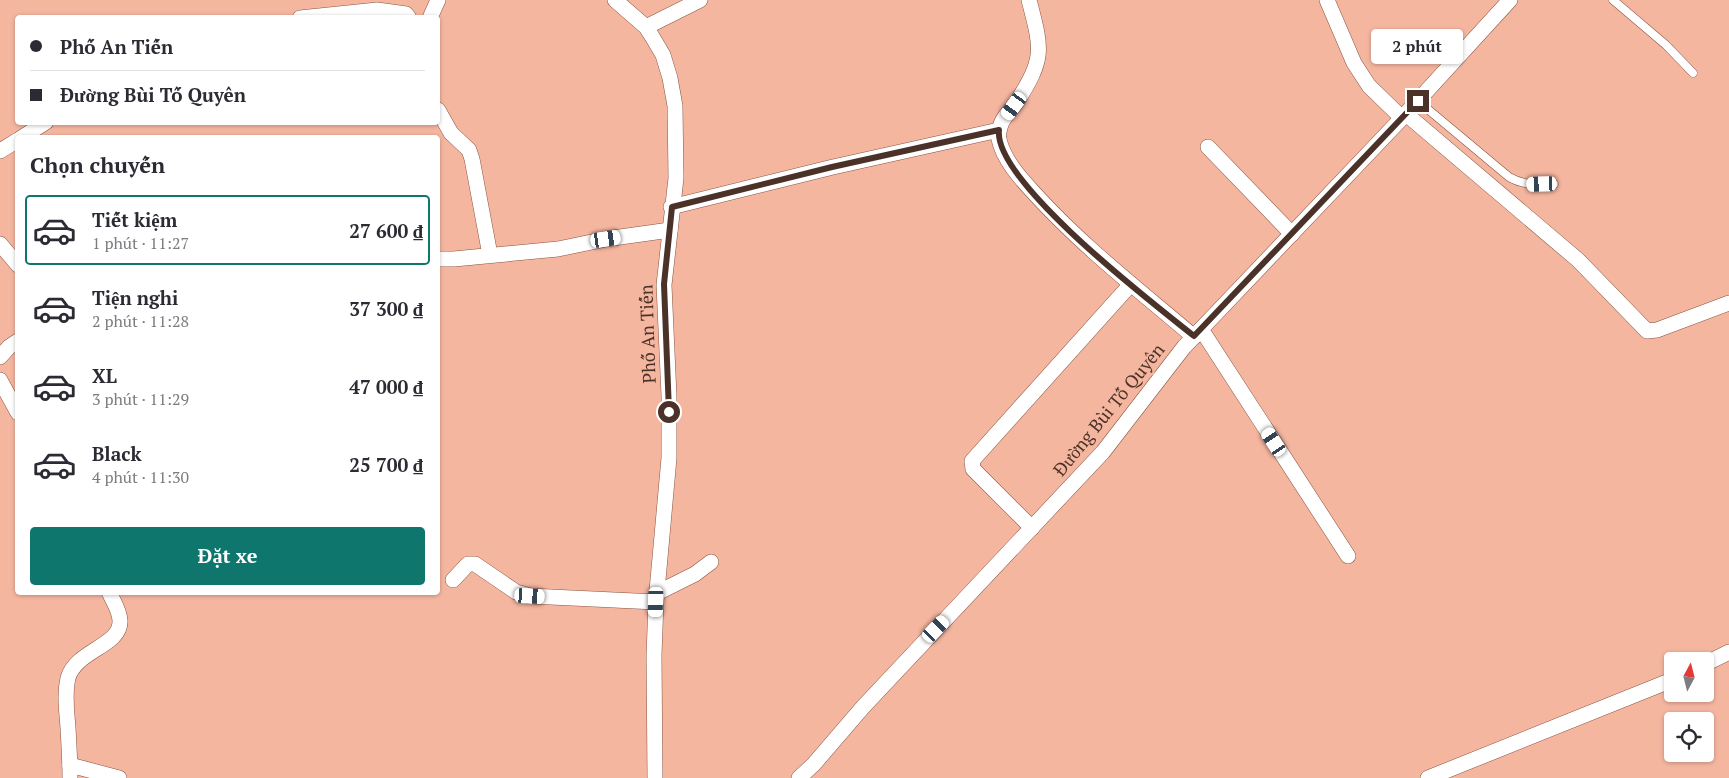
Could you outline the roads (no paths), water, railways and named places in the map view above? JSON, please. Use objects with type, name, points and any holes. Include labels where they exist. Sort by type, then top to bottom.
[{"type":"street","points":[[431,15],[438,0]]},
{"type":"street","name":"Phố An Tiến","points":[[615,0],[646,27],[663,55],[670,78],[675,106],[676,178],[664,284],[669,396],[669,458],[654,655],[655,778]]},
{"type":"street","points":[[646,27],[700,0]]},
{"type":"street","points":[[1029,0],[1038,34],[1040,54],[1031,79],[1000,125],[998,138],[1004,153],[1020,177],[1057,218],[1131,284],[1198,333],[1348,556]]},
{"type":"street","points":[[1327,0],[1354,62],[1369,86],[1578,260],[1647,331],[1656,330],[1729,303]]},
{"type":"street","name":"Đường Bùi Tố Quyên","points":[[799,778],[814,764],[863,707],[1103,452],[1184,347],[1404,116],[1510,0]]},
{"type":"street","points":[[328,15],[376,10],[407,15]]},
{"type":"street","points":[[440,114],[451,133],[469,150],[490,255]]},
{"type":"street","points":[[26,135],[41,125]]},
{"type":"street","points":[[672,207],[832,167],[999,130]]},
{"type":"street","points":[[0,151],[15,142]]},
{"type":"street","points":[[1208,147],[1292,234]]},
{"type":"street","points":[[440,259],[558,249],[606,239],[670,230]]},
{"type":"street","points":[[0,244],[15,262]]},
{"type":"street","points":[[1032,528],[973,470],[972,461],[1131,284]]},
{"type":"street","points":[[0,357],[15,343]]},
{"type":"street","points":[[0,380],[15,408]]},
{"type":"street","points":[[453,580],[468,564],[474,564],[516,592],[530,596],[657,598],[711,562]]},
{"type":"street","points":[[110,595],[119,616],[118,631],[111,640],[84,656],[73,666],[68,679],[66,701],[70,772],[119,778]]},
{"type":"street","points":[[1714,660],[1729,652]]},
{"type":"street","points":[[1428,778],[1664,683]]},
{"type":"lane","points":[[1613,0],[1666,45],[1693,73]]},
{"type":"lane","points":[[1418,101],[1520,183],[1554,184]]}]
